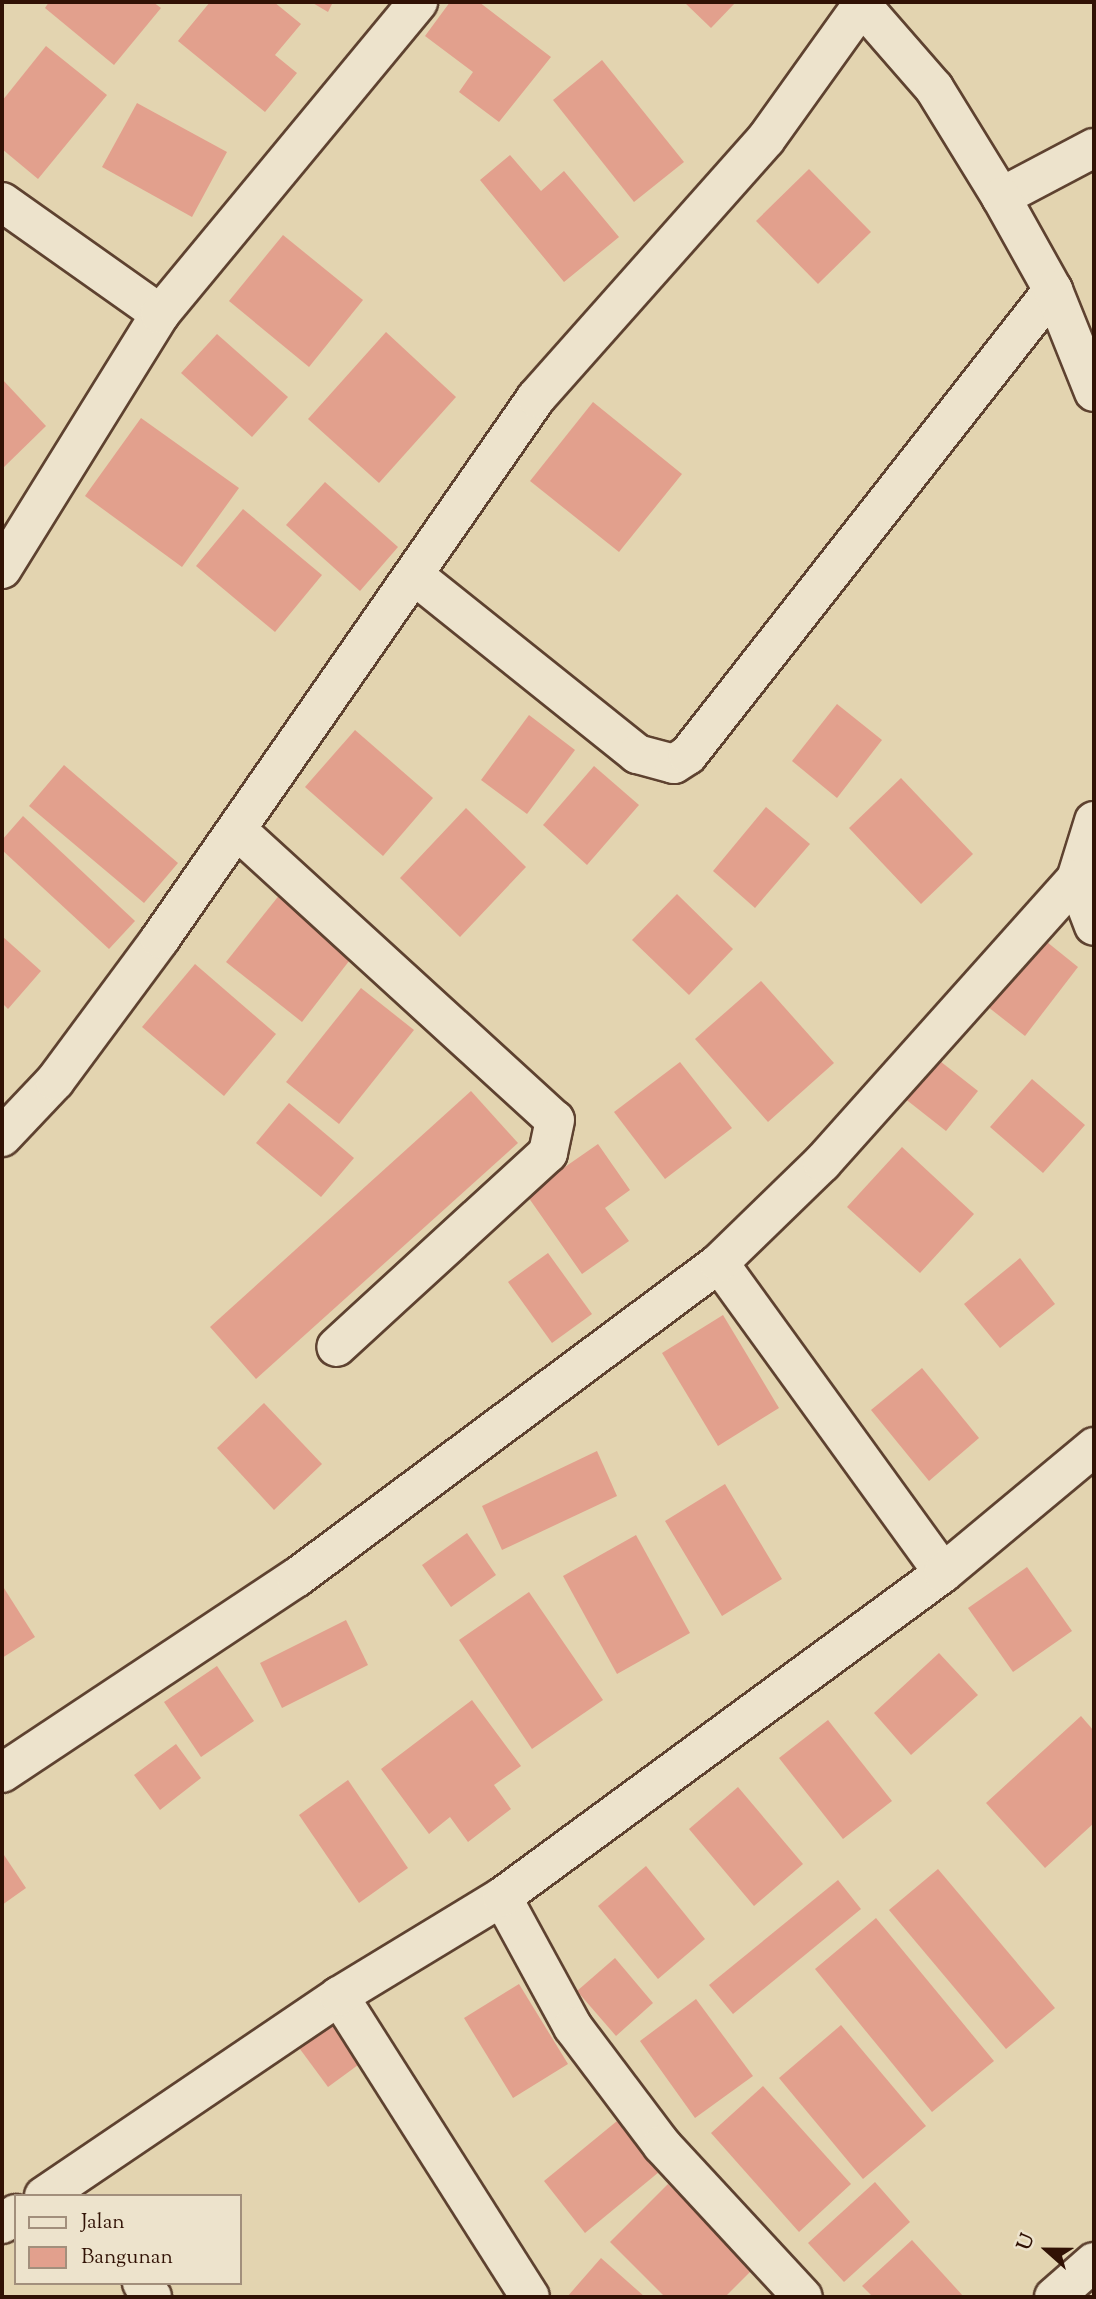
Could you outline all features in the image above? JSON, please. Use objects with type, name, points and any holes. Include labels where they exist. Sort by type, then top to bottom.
[{"type":"street","points":[[2,569],[160,314],[418,2]]},
{"type":"street","points":[[2,1138],[55,1081],[237,830],[536,398],[766,139],[866,5],[934,88],[1001,197],[1052,290],[1083,334],[1094,392]]},
{"type":"street","points":[[1001,197],[1094,148]]},
{"type":"street","points":[[2,202],[160,314]]},
{"type":"street","points":[[415,576],[637,754],[674,764],[688,755],[1052,290]]},
{"type":"street","points":[[2,1773],[296,1578],[719,1263],[822,1163],[1076,879],[1094,821]]},
{"type":"street","points":[[237,830],[555,1120],[548,1153],[336,1348]]},
{"type":"street","points":[[1076,879],[1094,926]]},
{"type":"street","points":[[719,1263],[943,1573]]},
{"type":"street","points":[[62,2191],[339,1996],[502,1897],[943,1573],[1094,1447]]},
{"type":"street","points":[[502,1897],[573,2027],[662,2145],[803,2297]]},
{"type":"street","points":[[339,1996],[530,2297]]},
{"type":"street","points":[[1054,2297],[1094,2262]]},
{"type":"building","points":[[49,2],[153,2],[161,8],[114,65],[45,8]]},
{"type":"building","points":[[210,2],[274,2],[301,24],[275,55],[297,73],[265,112],[178,41]]},
{"type":"building","points":[[311,2],[333,2],[328,12]]},
{"type":"building","points":[[450,2],[479,2],[551,57],[499,122],[459,92],[473,72],[425,36]]},
{"type":"building","points":[[684,2],[736,2],[711,28]]},
{"type":"building","points":[[46,46],[107,95],[38,179],[2,149],[2,101]]},
{"type":"building","points":[[602,60],[684,162],[634,202],[553,100]]},
{"type":"building","points":[[137,103],[227,152],[192,217],[102,167]]},
{"type":"building","points":[[510,155],[541,191],[564,171],[619,237],[564,282],[480,180]]},
{"type":"building","points":[[809,169],[871,232],[818,284],[756,221]]},
{"type":"building","points":[[283,235],[363,300],[309,367],[229,301]]},
{"type":"building","points":[[386,332],[456,397],[379,483],[308,419]]},
{"type":"building","points":[[217,334],[288,397],[252,437],[181,373]]},
{"type":"building","points":[[2,379],[46,426],[2,469]]},
{"type":"building","points":[[593,402],[682,474],[619,552],[530,481]]},
{"type":"building","points":[[141,418],[239,488],[182,567],[85,496]]},
{"type":"building","points":[[325,482],[398,547],[360,591],[286,525]]},
{"type":"building","points":[[243,509],[322,575],[275,632],[196,566]]},
{"type":"building","points":[[837,704],[882,740],[837,798],[792,761]]},
{"type":"building","points":[[529,715],[575,750],[527,814],[481,780]]},
{"type":"building","points":[[355,730],[433,798],[383,856],[305,787]]},
{"type":"building","points":[[64,765],[178,863],[144,903],[29,806]]},
{"type":"building","points":[[594,766],[639,805],[587,865],[543,825]]},
{"type":"building","points":[[901,778],[973,854],[921,904],[849,828]]},
{"type":"building","points":[[766,807],[810,844],[755,908],[713,871]]},
{"type":"building","points":[[466,808],[526,867],[460,937],[400,878]]},
{"type":"building","points":[[23,816],[135,921],[109,949],[2,850],[2,840]]},
{"type":"building","points":[[281,893],[356,952],[302,1022],[226,962]]},
{"type":"building","points":[[677,894],[733,949],[689,995],[632,940]]},
{"type":"building","points":[[1037,934],[1078,967],[1025,1036],[983,1003]]},
{"type":"building","points":[[2,936],[41,971],[8,1009],[2,1003]]},
{"type":"building","points":[[195,964],[276,1034],[224,1096],[142,1027]]},
{"type":"building","points":[[761,981],[834,1063],[768,1122],[695,1039]]},
{"type":"building","points":[[361,988],[414,1030],[339,1124],[286,1082]]},
{"type":"building","points":[[931,1054],[978,1091],[946,1131],[899,1094]]},
{"type":"building","points":[[680,1062],[732,1128],[665,1179],[614,1112]]},
{"type":"building","points":[[1032,1079],[1085,1125],[1043,1173],[990,1127]]},
{"type":"building","points":[[471,1091],[518,1143],[256,1379],[210,1327]]},
{"type":"building","points":[[289,1103],[354,1158],[321,1197],[256,1143]]},
{"type":"building","points":[[598,1144],[630,1190],[605,1208],[629,1241],[582,1274],[526,1194]]},
{"type":"building","points":[[902,1147],[974,1214],[920,1273],[847,1207]]},
{"type":"building","points":[[548,1253],[592,1314],[552,1343],[508,1282]]},
{"type":"building","points":[[1020,1258],[1055,1304],[1000,1348],[964,1304]]},
{"type":"building","points":[[723,1315],[779,1408],[718,1446],[662,1353]]},
{"type":"building","points":[[922,1368],[979,1438],[929,1481],[871,1410]]},
{"type":"building","points":[[264,1403],[322,1464],[274,1510],[217,1448]]},
{"type":"building","points":[[597,1451],[617,1496],[502,1550],[482,1506]]},
{"type":"building","points":[[725,1484],[782,1579],[722,1616],[665,1521]]},
{"type":"building","points":[[467,1533],[496,1575],[451,1607],[422,1565]]},
{"type":"building","points":[[636,1535],[690,1633],[617,1674],[563,1576]]},
{"type":"building","points":[[1027,1567],[1072,1631],[1013,1672],[968,1608]]},
{"type":"building","points":[[2,1585],[35,1637],[2,1658]]},
{"type":"building","points":[[529,1592],[603,1700],[532,1749],[459,1640]]},
{"type":"building","points":[[346,1620],[368,1665],[282,1708],[260,1663]]},
{"type":"building","points":[[939,1653],[978,1695],[911,1755],[874,1713]]},
{"type":"building","points":[[217,1666],[254,1721],[201,1757],[164,1702]]},
{"type":"building","points":[[472,1700],[521,1766],[494,1785],[511,1809],[468,1842],[450,1817],[429,1834],[381,1769]]},
{"type":"building","points":[[1081,1716],[1094,1731],[1094,1823],[1045,1868],[986,1803]]},
{"type":"building","points":[[828,1720],[892,1801],[843,1839],[779,1758]]},
{"type":"building","points":[[176,1744],[201,1778],[160,1810],[134,1775]]},
{"type":"building","points":[[348,1780],[408,1868],[359,1903],[299,1815]]},
{"type":"building","points":[[738,1787],[803,1864],[754,1906],[689,1829]]},
{"type":"building","points":[[2,1852],[26,1888],[2,1905]]},
{"type":"building","points":[[646,1866],[705,1939],[658,1979],[598,1906]]},
{"type":"building","points":[[938,1869],[1055,2008],[1006,2049],[889,1910]]},
{"type":"building","points":[[838,1880],[861,1909],[733,2014],[709,1985]]},
{"type":"building","points":[[876,1918],[994,2061],[932,2112],[815,1969]]},
{"type":"building","points":[[615,1958],[653,2003],[616,2036],[577,1991]]},
{"type":"building","points":[[519,1984],[568,2064],[513,2098],[464,2018]]},
{"type":"building","points":[[696,1999],[753,2076],[695,2118],[640,2041]]},
{"type":"building","points":[[336,2010],[369,2057],[328,2087],[294,2041]]},
{"type":"building","points":[[841,2025],[926,2126],[863,2179],[779,2078]]},
{"type":"building","points":[[763,2086],[851,2184],[799,2232],[711,2133]]},
{"type":"building","points":[[617,2121],[659,2172],[585,2233],[544,2181]]},
{"type":"building","points":[[875,2182],[910,2222],[844,2282],[808,2243]]},
{"type":"building","points":[[668,2184],[753,2269],[725,2297],[665,2297],[610,2242]]},
{"type":"building","points":[[912,2240],[964,2297],[873,2297],[862,2286]]},
{"type":"building","points":[[601,2258],[645,2297],[567,2297]]}]
